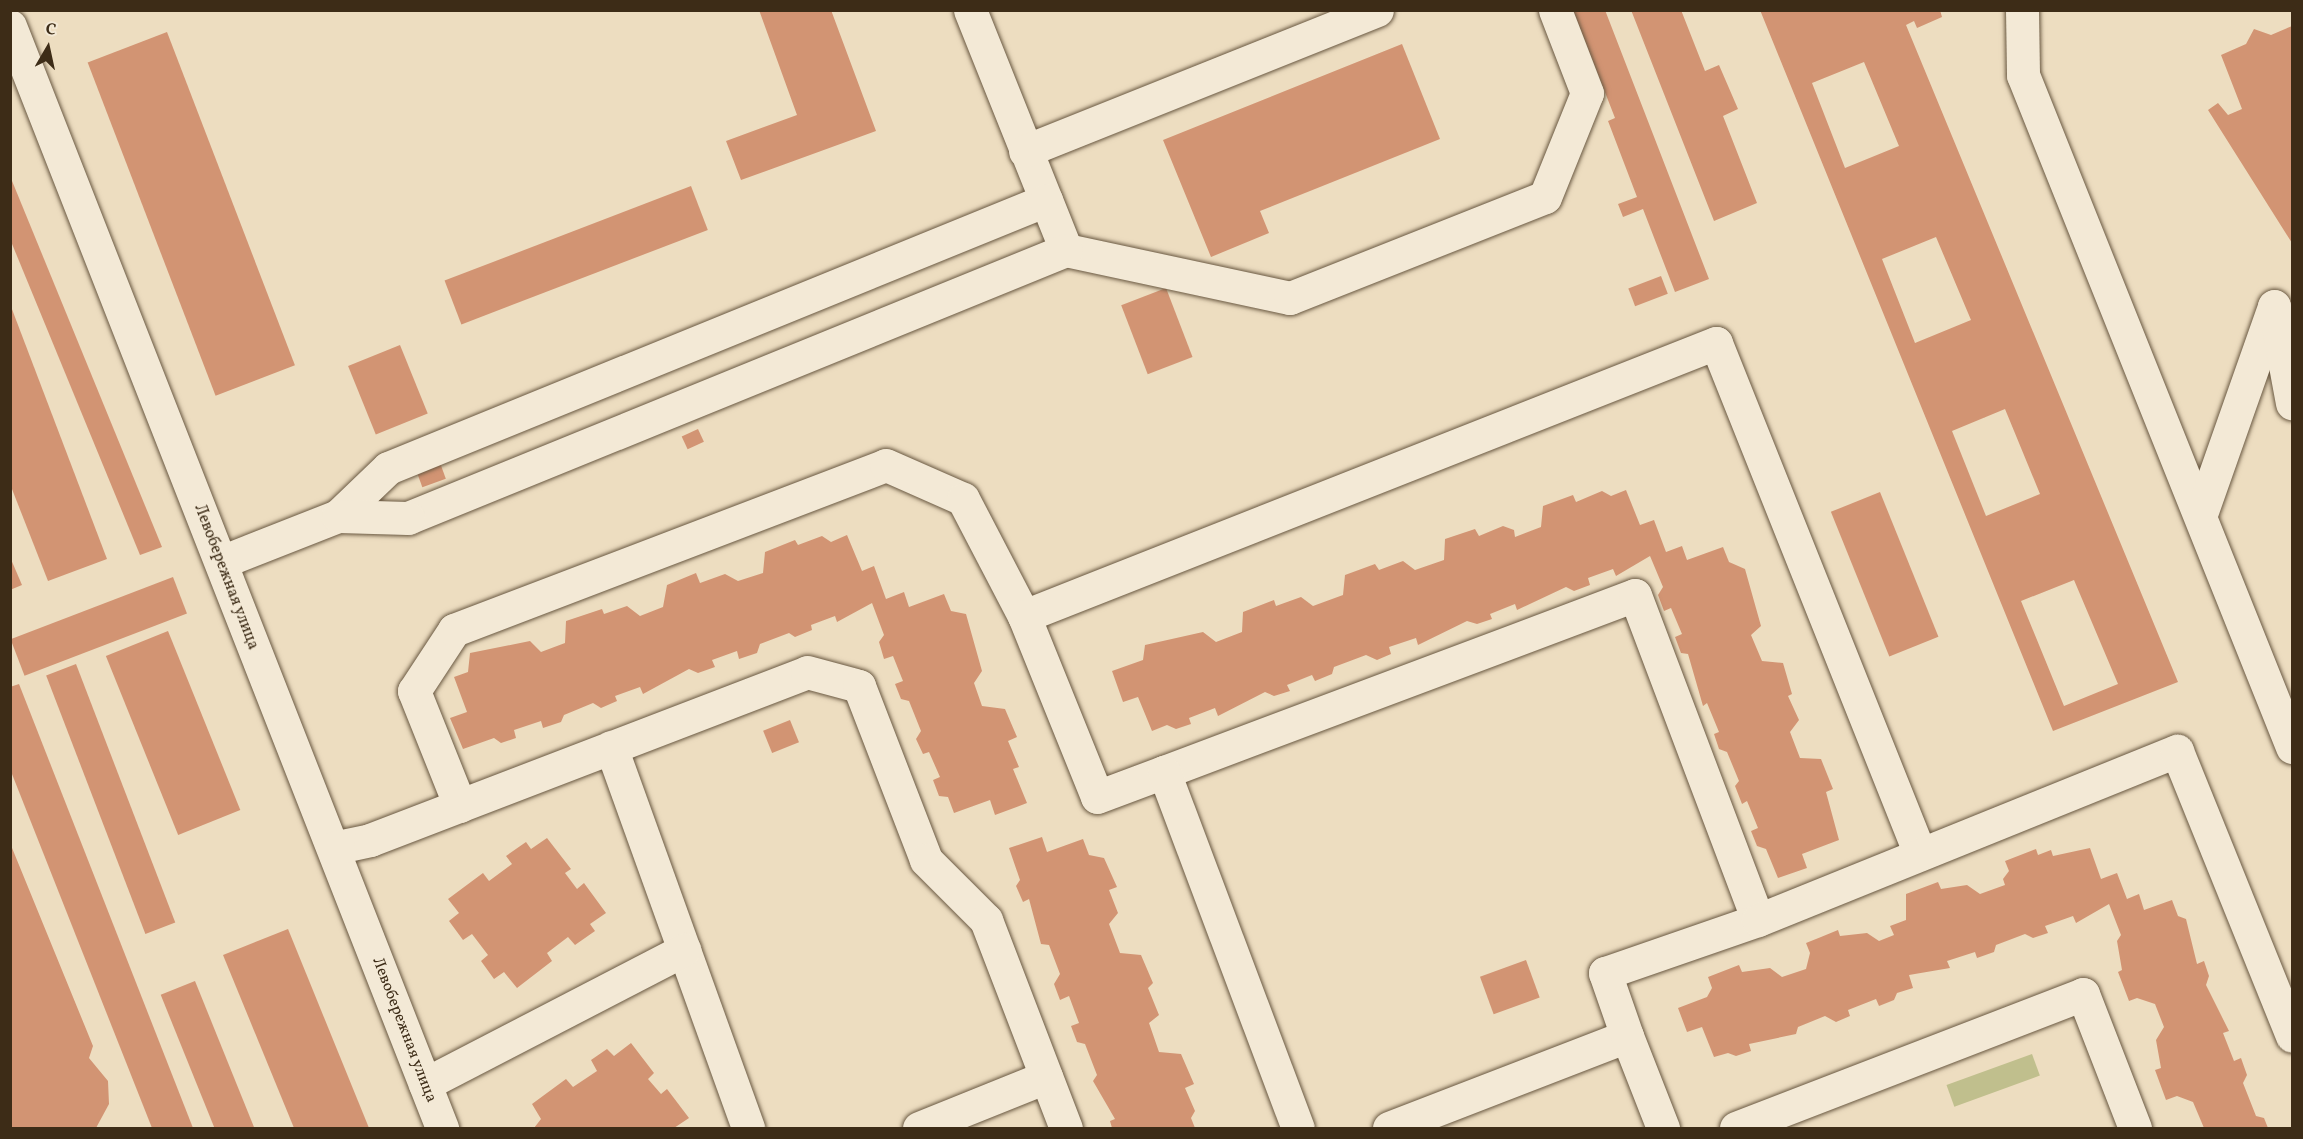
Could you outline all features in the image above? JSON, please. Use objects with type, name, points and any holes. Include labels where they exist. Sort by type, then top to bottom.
[{"type":"street","points":[[969,10],[1024,151],[1066,250]]},
{"type":"street","points":[[1024,151],[1377,10]]},
{"type":"street","points":[[338,516],[408,518],[1066,250],[1290,298],[1545,197],[1587,93],[1555,10]]},
{"type":"street","points":[[2022,10],[2023,75],[2202,511],[2292,747]]},
{"type":"street","name":"Левобережная улица","points":[[10,26],[442,1128]]},
{"type":"street","points":[[221,562],[338,516],[388,468],[1046,200]]},
{"type":"street","points":[[2202,511],[2274,306],[2292,403]]},
{"type":"street","points":[[1024,616],[1716,343],[1920,854]]},
{"type":"street","points":[[460,806],[414,692],[454,630],[886,465],[963,499],[1024,616],[1097,797],[1635,594],[1758,920]]},
{"type":"street","points":[[333,848],[370,840],[807,672],[859,686],[926,860],[986,920],[1066,1128]]},
{"type":"street","points":[[611,747],[748,1128]]},
{"type":"street","points":[[1663,1128],[1605,974],[1758,920],[2177,751],[2292,1036]]},
{"type":"street","points":[[1164,772],[1298,1128]]},
{"type":"street","points":[[425,1084],[684,950]]},
{"type":"street","points":[[1736,1128],[2083,994],[2135,1128]]},
{"type":"street","points":[[1389,1128],[1627,1036]]},
{"type":"street","points":[[919,1128],[1046,1077]]},
{"type":"shaded area","points":[[2032,1054],[2040,1076],[1954,1107],[1946,1085]]},
{"type":"building","points":[[759,10],[831,10],[876,131],[741,180],[726,141],[797,115]]},
{"type":"building","points":[[1573,10],[1605,10],[1709,279],[1675,292],[1643,209],[1623,217],[1618,204],[1637,197],[1608,121],[1615,118]]},
{"type":"building","points":[[1631,10],[1681,10],[1705,71],[1719,65],[1738,109],[1723,116],[1757,203],[1714,221]]},
{"type":"building","points":[[1760,10],[1940,10],[1942,17],[1917,28],[1914,21],[1906,25],[2178,682],[2053,731]],"holes":[[[1864,62],[1899,146],[1845,168],[1812,83]],[[1936,237],[1971,320],[1915,343],[1882,259]],[[2005,409],[2040,494],[1986,516],[1952,431]],[[2074,580],[2118,684],[2064,706],[2021,601]]]},
{"type":"building","points":[[2292,26],[2292,243],[2208,110],[2218,103],[2228,115],[2242,109],[2221,55],[2246,44],[2254,29],[2271,35]]},
{"type":"building","points":[[167,32],[295,365],[216,396],[88,62]]},
{"type":"building","points":[[1402,44],[1440,139],[1260,211],[1269,233],[1211,257],[1163,140]]},
{"type":"building","points":[[10,176],[162,547],[140,555],[10,239]]},
{"type":"building","points":[[691,186],[708,230],[461,324],[445,281]]},
{"type":"building","points":[[1661,276],[1668,294],[1635,306],[1628,289]]},
{"type":"building","points":[[1166,288],[1193,357],[1148,374],[1121,305]]},
{"type":"building","points":[[10,304],[107,559],[48,581],[10,484]]},
{"type":"building","points":[[400,345],[428,414],[376,435],[348,366]]},
{"type":"building","points":[[698,429],[704,442],[688,449],[682,437]]},
{"type":"building","points":[[439,460],[446,479],[422,487],[416,469]]},
{"type":"building","points":[[1626,490],[1640,525],[1654,520],[1666,552],[1682,546],[1687,560],[1723,547],[1729,562],[1745,569],[1761,626],[1751,635],[1762,661],[1783,663],[1792,694],[1788,696],[1799,720],[1790,732],[1800,758],[1821,759],[1833,789],[1826,792],[1839,840],[1802,854],[1807,868],[1778,878],[1766,849],[1757,846],[1751,831],[1758,828],[1747,801],[1742,804],[1735,786],[1739,781],[1727,752],[1719,749],[1714,734],[1719,732],[1707,703],[1703,706],[1688,654],[1681,653],[1675,637],[1682,634],[1671,608],[1664,611],[1658,595],[1663,587],[1650,556],[1616,576],[1613,569],[1588,578],[1590,585],[1574,591],[1566,587],[1517,610],[1515,604],[1490,614],[1492,619],[1477,624],[1467,621],[1418,645],[1416,638],[1389,647],[1391,654],[1377,660],[1366,655],[1334,667],[1332,674],[1315,681],[1312,675],[1287,685],[1290,691],[1274,696],[1265,692],[1218,716],[1215,708],[1189,718],[1191,724],[1176,729],[1167,725],[1152,731],[1138,697],[1123,702],[1112,671],[1143,660],[1145,645],[1203,632],[1216,642],[1242,632],[1243,612],[1274,600],[1276,606],[1301,597],[1313,606],[1343,595],[1345,575],[1375,564],[1379,570],[1403,561],[1415,570],[1444,560],[1445,539],[1475,529],[1479,536],[1503,526],[1514,530],[1515,537],[1541,527],[1543,506],[1573,495],[1576,502],[1602,491],[1611,496]]},
{"type":"building","points":[[1880,492],[1938,637],[1889,656],[1831,512]]},
{"type":"building","points":[[847,535],[862,571],[874,566],[886,599],[904,592],[909,607],[944,594],[951,611],[966,614],[982,671],[974,683],[982,706],[1005,709],[1017,737],[1008,741],[1019,767],[1013,769],[1027,803],[995,815],[990,800],[954,813],[948,797],[939,796],[933,780],[940,777],[929,752],[923,754],[916,739],[921,731],[909,701],[901,699],[895,684],[903,681],[893,656],[884,659],[879,642],[884,635],[872,603],[837,622],[835,616],[811,625],[812,630],[795,637],[789,633],[760,644],[757,653],[739,659],[737,651],[712,660],[715,667],[698,673],[689,669],[643,694],[640,687],[615,696],[617,701],[601,708],[593,703],[564,715],[561,722],[543,728],[541,721],[514,730],[516,738],[501,743],[494,738],[463,749],[450,718],[467,712],[454,677],[468,672],[470,653],[530,641],[541,652],[565,643],[566,621],[602,609],[604,614],[627,606],[640,616],[663,607],[667,585],[696,573],[700,583],[725,574],[738,581],[763,573],[765,552],[795,540],[798,545],[822,536],[831,542]]},
{"type":"building","points":[[10,557],[22,585],[10,590]]},
{"type":"building","points":[[173,577],[187,613],[25,676],[11,639]]},
{"type":"building","points":[[168,631],[240,810],[178,835],[106,656]]},
{"type":"building","points":[[76,664],[175,923],[145,934],[46,675]]},
{"type":"building","points":[[19,684],[193,1128],[152,1128],[10,769],[10,687]]},
{"type":"building","points":[[790,720],[799,742],[772,753],[763,731]]},
{"type":"building","points":[[1042,837],[1047,852],[1083,839],[1089,855],[1104,858],[1117,887],[1109,890],[1118,913],[1109,924],[1120,953],[1141,955],[1153,983],[1148,988],[1159,1015],[1149,1023],[1159,1052],[1181,1054],[1194,1084],[1185,1088],[1195,1111],[1191,1118],[1195,1128],[1112,1128],[1110,1121],[1115,1119],[1093,1081],[1097,1075],[1085,1044],[1077,1042],[1071,1026],[1079,1023],[1069,996],[1060,1000],[1054,984],[1060,974],[1049,945],[1041,944],[1029,899],[1023,902],[1016,886],[1020,880],[1009,848]]},
{"type":"building","points":[[547,838],[571,869],[565,873],[577,889],[584,883],[606,913],[590,924],[595,931],[575,945],[568,937],[547,953],[552,961],[517,988],[504,972],[494,979],[481,961],[488,955],[472,934],[463,940],[449,921],[459,913],[448,899],[483,873],[489,881],[512,864],[506,856],[526,842],[531,849]]},
{"type":"building","points":[[10,843],[93,1046],[89,1058],[108,1081],[109,1104],[96,1128],[10,1128]]},
{"type":"building","points":[[2090,848],[2101,879],[2117,873],[2127,899],[2139,894],[2144,910],[2172,900],[2178,916],[2186,919],[2197,964],[2204,961],[2209,976],[2206,985],[2229,1031],[2223,1033],[2234,1061],[2241,1058],[2247,1075],[2243,1083],[2256,1116],[2264,1118],[2268,1128],[2204,1128],[2193,1102],[2177,1096],[2166,1100],[2155,1070],[2161,1068],[2156,1040],[2164,1027],[2155,1004],[2137,998],[2129,1001],[2118,972],[2122,970],[2117,941],[2121,935],[2109,904],[2076,923],[2073,916],[2045,926],[2048,933],[2033,938],[2025,934],[1996,945],[1994,952],[1977,958],[1975,952],[1947,961],[1950,968],[1909,975],[1913,988],[1897,993],[1894,1000],[1879,1006],[1876,999],[1848,1010],[1850,1016],[1836,1022],[1825,1016],[1798,1027],[1796,1034],[1749,1044],[1751,1051],[1736,1056],[1728,1053],[1714,1057],[1702,1027],[1687,1032],[1678,1008],[1707,997],[1712,988],[1708,977],[1739,965],[1742,972],[1770,968],[1782,977],[1806,969],[1810,953],[1806,943],[1838,930],[1840,936],[1867,933],[1879,941],[1894,935],[1890,926],[1906,920],[1906,894],[1938,882],[1941,889],[1967,885],[1980,894],[2005,885],[2003,879],[2009,871],[2005,861],[2036,849],[2038,855],[2051,850],[2053,856]]},
{"type":"building","points":[[288,929],[369,1128],[294,1128],[223,955]]},
{"type":"building","points":[[1526,960],[1540,998],[1494,1014],[1480,977]]},
{"type":"building","points":[[195,981],[254,1128],[214,1128],[161,995]]},
{"type":"building","points":[[631,1043],[654,1073],[648,1079],[661,1094],[667,1089],[689,1118],[674,1128],[534,1128],[541,1119],[532,1104],[566,1079],[573,1087],[597,1071],[591,1060],[607,1049],[614,1056]]}]
